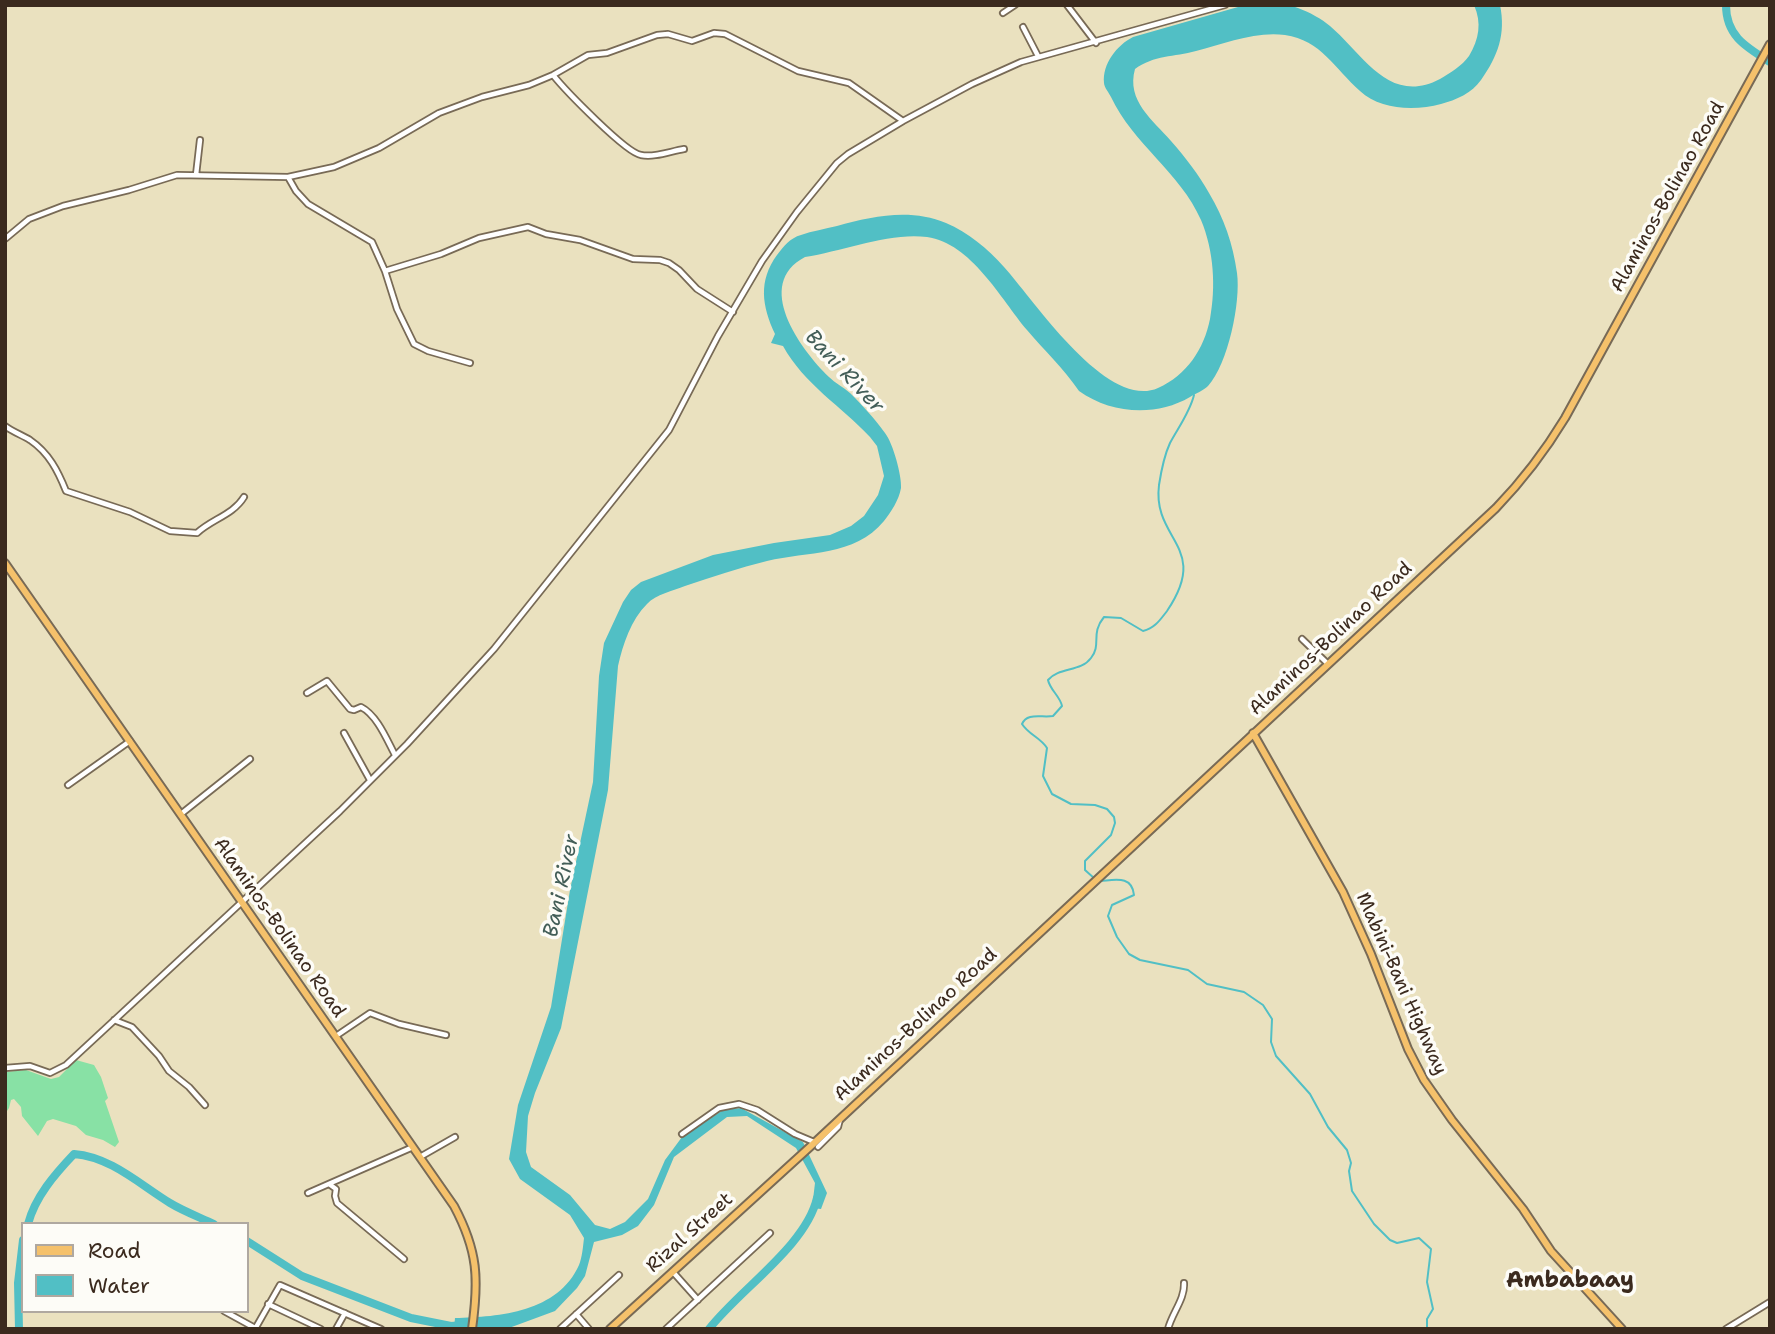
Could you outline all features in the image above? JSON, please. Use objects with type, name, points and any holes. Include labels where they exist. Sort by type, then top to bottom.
[{"type":"main road","name":"Alaminos-Bolinao Road","points":[[793,1162],[1496,508],[1536,463],[1584,383],[1770,44]]},
{"type":"main road","name":"Alaminos-Bolinao Road","points":[[5,563],[454,1206],[464,1225],[475,1262],[477,1284],[472,1329]]},
{"type":"main road","name":"Mabini-Bani Highway","points":[[1253,733],[1343,892],[1371,954],[1408,1049],[1424,1080],[1452,1120],[1523,1209],[1551,1251],[1622,1329]]},
{"type":"main road","name":"Rizal Street","points":[[610,1329],[793,1162]]},
{"type":"street","points":[[1003,13],[1015,5]]},
{"type":"street","points":[[1066,5],[1096,43]]},
{"type":"street","points":[[5,1068],[30,1066],[50,1073],[55,1072],[340,811],[494,649],[669,430],[682,410],[713,345],[762,261],[832,167],[848,153],[972,84],[1038,56],[1096,43],[1225,5]]},
{"type":"street","points":[[1023,27],[1038,56]]},
{"type":"street","points":[[5,239],[29,219],[63,206],[130,190],[167,177],[183,174],[288,177],[334,167],[379,148],[439,113],[482,97],[529,85],[553,75],[583,56],[607,53],[657,35],[692,41],[719,33],[768,54],[798,71],[849,83],[903,121]]},
{"type":"street","points":[[553,75],[632,151],[646,155],[684,149]]},
{"type":"street","points":[[196,175],[200,140]]},
{"type":"street","points":[[288,177],[308,204],[372,242],[385,271],[395,305],[414,344],[428,351],[470,363]]},
{"type":"street","points":[[385,271],[441,254],[479,238],[528,227],[546,234],[574,238],[633,259],[669,263],[697,289],[733,312]]},
{"type":"street","points":[[5,426],[30,440],[52,462],[66,491],[130,513],[170,531],[197,533],[209,522],[235,508],[244,497]]},
{"type":"street","points":[[1302,639],[1328,664]]},
{"type":"street","points":[[307,693],[327,681],[350,709],[361,707],[368,711],[390,742],[395,755]]},
{"type":"street","points":[[344,733],[370,780]]},
{"type":"street","points":[[68,785],[130,741]]},
{"type":"street","points":[[181,814],[250,759]]},
{"type":"street","points":[[335,1037],[370,1013],[399,1024],[446,1035]]},
{"type":"street","points":[[113,1020],[132,1027],[169,1071],[189,1087],[205,1105]]},
{"type":"street","points":[[682,1134],[719,1108],[739,1104],[757,1110],[814,1145]]},
{"type":"street","points":[[420,1157],[454,1137]]},
{"type":"street","points":[[308,1193],[412,1147]]},
{"type":"street","points":[[330,1184],[336,1189],[337,1203],[404,1259]]},
{"type":"street","points":[[666,1329],[770,1233]]},
{"type":"street","points":[[672,1270],[698,1300]]},
{"type":"street","points":[[560,1329],[619,1275]]},
{"type":"street","points":[[1168,1329],[1175,1307],[1183,1297],[1184,1283]]},
{"type":"street","points":[[227,1313],[255,1329],[279,1285],[381,1329]]},
{"type":"street","points":[[1726,1329],[1770,1302]]},
{"type":"street","points":[[268,1304],[321,1329]]},
{"type":"street","points":[[336,1329],[345,1313]]},
{"type":"street","points":[[576,1314],[589,1329]]},
{"type":"green space","points":[[76,1060],[94,1065],[101,1077],[108,1098],[105,1101],[119,1142],[115,1147],[86,1135],[76,1126],[53,1119],[47,1121],[38,1136],[22,1116],[21,1107],[14,1099],[5,1114],[5,1072],[26,1070],[51,1079],[59,1077]]},
{"type":"water","points":[[1245,5],[1286,5],[1311,14],[1330,26],[1378,73],[1406,86],[1422,86],[1440,79],[1466,60],[1478,31],[1474,5],[1500,5],[1502,26],[1492,62],[1473,89],[1441,104],[1420,108],[1377,102],[1360,91],[1318,49],[1298,38],[1285,35],[1240,39],[1157,59],[1135,69],[1134,91],[1143,109],[1187,160],[1219,212],[1233,252],[1238,285],[1232,332],[1215,376],[1208,386],[1199,392],[1163,408],[1119,408],[1092,399],[1079,391],[984,274],[958,250],[943,241],[927,237],[898,237],[805,257],[790,269],[783,283],[782,299],[795,334],[818,365],[850,393],[885,433],[898,468],[900,492],[884,521],[859,541],[830,551],[757,564],[665,593],[647,604],[632,625],[618,666],[608,790],[561,1028],[528,1116],[526,1152],[531,1167],[570,1195],[595,1225],[610,1229],[625,1222],[648,1199],[665,1160],[682,1137],[723,1110],[741,1108],[803,1142],[827,1193],[821,1209],[812,1208],[815,1183],[796,1148],[747,1116],[727,1117],[674,1157],[654,1205],[638,1226],[622,1235],[594,1242],[585,1276],[555,1311],[509,1328],[454,1329],[455,1318],[508,1313],[542,1302],[557,1293],[569,1281],[581,1259],[584,1238],[570,1215],[520,1179],[509,1159],[518,1105],[551,1007],[570,890],[593,782],[599,676],[604,643],[623,602],[641,582],[713,555],[830,535],[851,526],[864,516],[878,495],[884,476],[877,446],[870,437],[801,372],[783,346],[771,343],[775,334],[767,314],[764,294],[771,265],[790,240],[810,232],[892,215],[933,218],[962,231],[991,254],[1052,326],[1095,369],[1117,383],[1138,391],[1158,388],[1168,383],[1193,360],[1207,330],[1212,307],[1213,282],[1209,244],[1192,203],[1120,114],[1104,83],[1105,69],[1121,45],[1133,37]]},
{"type":"waterway","points":[[1726,5],[1730,25],[1739,40],[1770,62]]},
{"type":"waterway","points":[[1095,879],[1085,870],[1085,861],[1111,835],[1114,817],[1107,809],[1095,805],[1071,804],[1052,794],[1043,776],[1047,748],[1022,724],[1027,718],[1053,716],[1062,706],[1048,680],[1058,673],[1082,666],[1091,658],[1104,617],[1121,618],[1143,631],[1147,630],[1162,618],[1179,589],[1183,572],[1182,557],[1163,519],[1159,504],[1159,485],[1168,448],[1194,395]]},
{"type":"waterway","points":[[1100,881],[1122,880],[1133,889],[1134,895],[1112,905],[1108,916],[1117,937],[1129,954],[1140,960],[1188,970],[1207,984],[1244,992],[1263,1005],[1272,1019],[1271,1042],[1276,1056],[1310,1094],[1328,1127],[1347,1150],[1351,1163],[1349,1171],[1352,1191],[1374,1224],[1390,1240],[1397,1243],[1419,1238],[1431,1249],[1427,1282],[1433,1309],[1427,1319],[1427,1329]]},
{"type":"waterway","name":"Bani River","points":[[29,1222],[41,1195],[74,1154],[100,1160],[124,1172],[175,1206],[210,1222]]},
{"type":"waterway","points":[[709,1329],[786,1250],[800,1233],[817,1198]]},
{"type":"waterway","name":"Bani River","points":[[248,1242],[302,1276],[411,1318],[451,1326],[463,1325]]},
{"type":"waterway","name":"Bani River","points":[[19,1329],[18,1283],[21,1257]]},
{"type":"district","name":"Ambabaay","points":[[1570,1281]]}]
